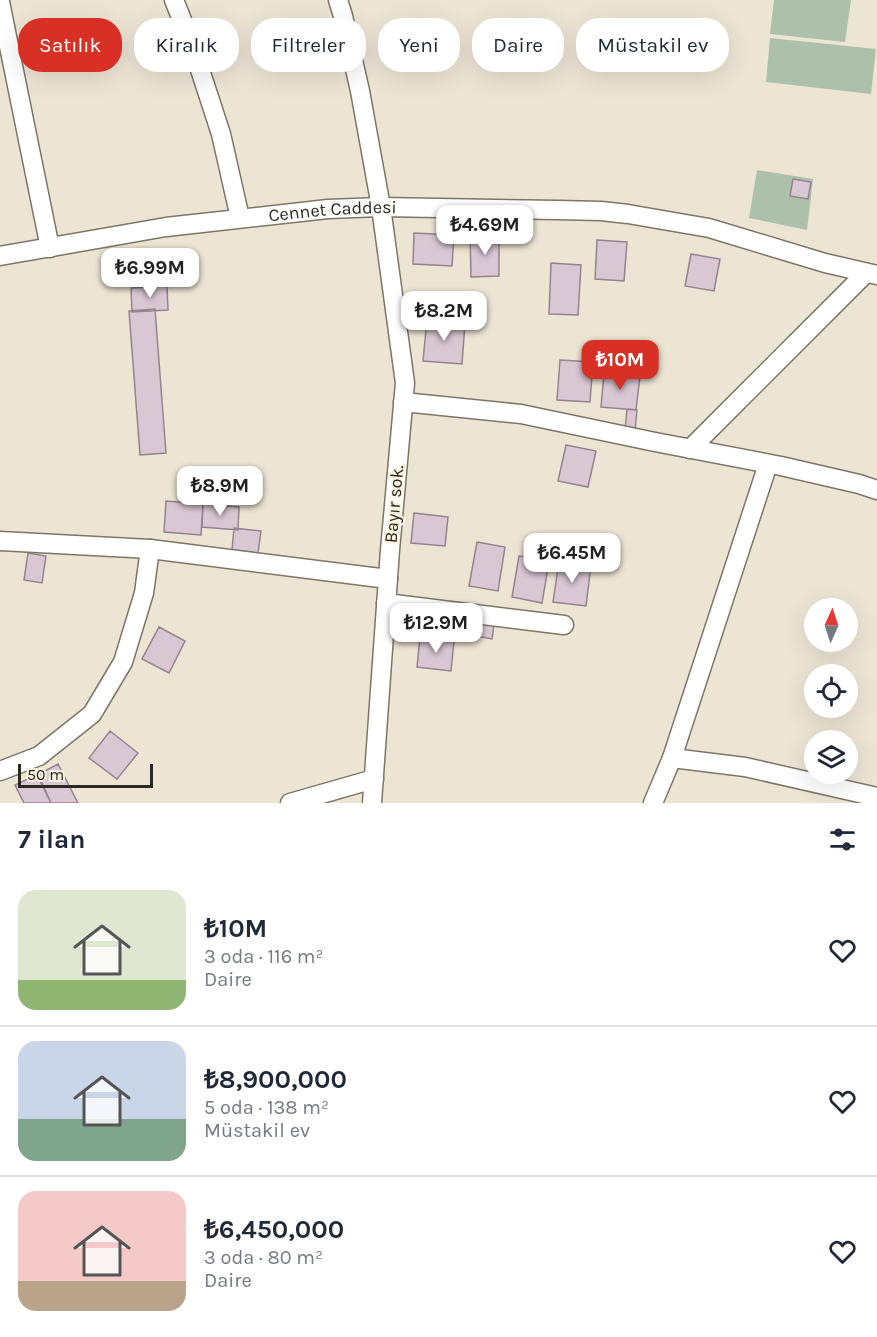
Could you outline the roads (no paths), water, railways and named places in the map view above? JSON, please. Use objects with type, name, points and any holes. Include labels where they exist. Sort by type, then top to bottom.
[{"type":"street","points":[[174,0],[192,45],[220,134],[240,218]]},
{"type":"street","name":"Bayır sok.","points":[[338,0],[360,91],[381,207],[405,382],[372,803]]},
{"type":"street","points":[[0,2],[50,248]]},
{"type":"street","name":"Cennet Caddesi","points":[[0,256],[166,227],[328,209],[381,207],[558,210],[628,214],[710,228],[825,264],[872,274]]},
{"type":"street","points":[[690,449],[872,274]]},
{"type":"street","points":[[403,402],[521,414],[768,464],[877,490]]},
{"type":"street","points":[[653,803],[672,758],[768,464]]},
{"type":"street","points":[[0,541],[150,549],[388,579]]},
{"type":"street","points":[[0,771],[39,756],[92,714],[123,662],[144,593],[150,549]]},
{"type":"street","points":[[386,603],[564,625]]},
{"type":"street","points":[[672,758],[745,767],[877,797]]},
{"type":"street","points":[[290,803],[374,779]]}]
